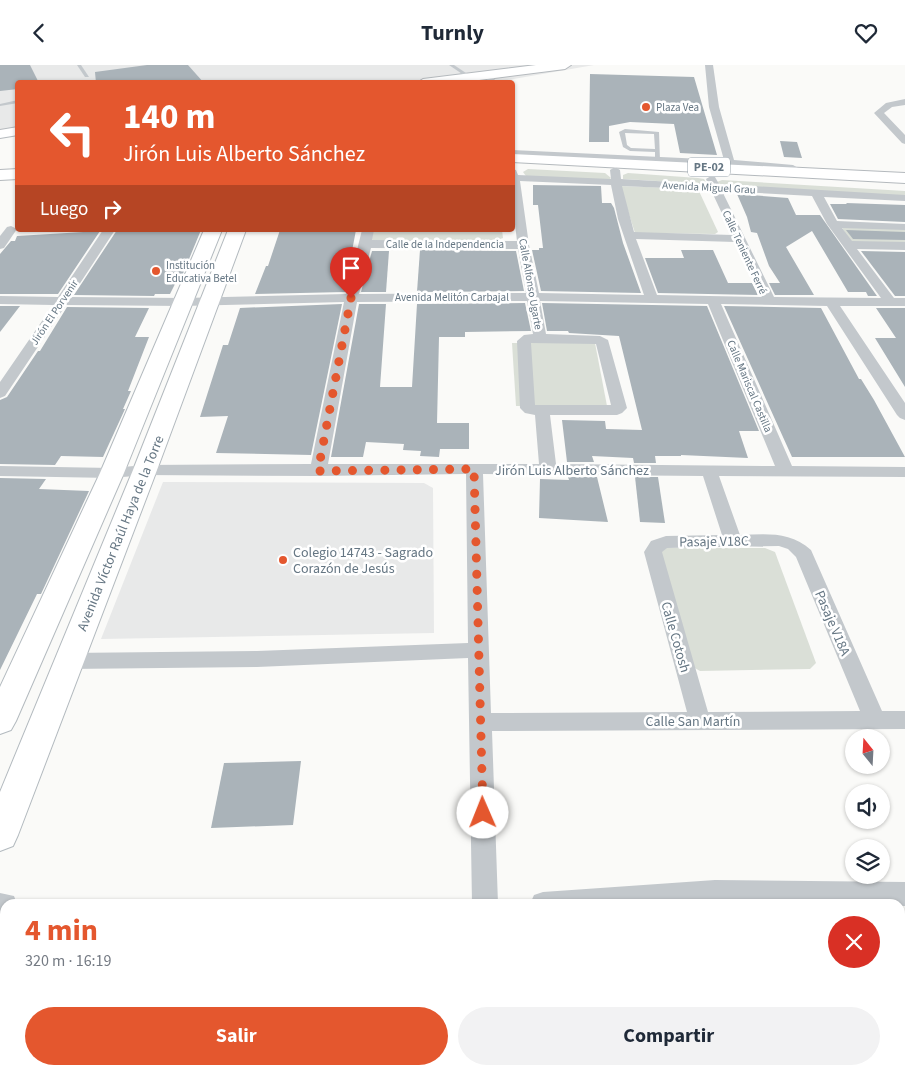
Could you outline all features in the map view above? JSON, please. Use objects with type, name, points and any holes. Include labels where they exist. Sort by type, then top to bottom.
[{"type":"main road","points":[[465,79],[490,79],[565,65]]},
{"type":"main road","points":[[0,134],[15,132]]},
{"type":"main road","points":[[602,157],[618,168]]},
{"type":"main road","name":"Avenida Miguel Grau","points":[[515,158],[618,168],[712,181],[905,185]]},
{"type":"main road","name":"Avenida Miguel Grau","points":[[515,173],[618,168],[905,178]]},
{"type":"main road","points":[[0,175],[15,174]]},
{"type":"main road","points":[[0,181],[15,180]]},
{"type":"main road","points":[[1,715],[112,473],[212,232]]},
{"type":"main road","name":"Avenida Víctor Raúl Haya de la Torre","points":[[0,835],[145,471],[236,232]]},
{"type":"street","points":[[709,65],[714,107],[730,163]]},
{"type":"street","points":[[903,140],[879,113],[889,105],[905,102]]},
{"type":"street","points":[[515,153],[602,157]]},
{"type":"street","name":"Avenida Miguel Grau","points":[[618,168],[658,155],[868,176]]},
{"type":"street","points":[[618,168],[630,235],[652,299]]},
{"type":"street","name":"Avenida Miguel Grau","points":[[712,181],[816,193],[905,198]]},
{"type":"street","name":"Calle Teniente Ferré","points":[[712,181],[769,301]]},
{"type":"street","points":[[816,193],[833,224],[890,302]]},
{"type":"street","name":"Calle Alfonso Ugarte","points":[[515,202],[516,217],[534,297],[540,338]]},
{"type":"street","points":[[833,224],[905,227]]},
{"type":"street","points":[[0,245],[10,230]]},
{"type":"street","name":"Jirón El Porvenir","points":[[0,393],[108,232]]},
{"type":"street","points":[[318,471],[351,298],[368,232]]},
{"type":"street","points":[[630,235],[738,239]]},
{"type":"street","name":"Calle de la Independencia","points":[[366,244],[523,245]]},
{"type":"street","points":[[848,245],[905,246]]},
{"type":"street","name":"Avenida Melitón Carbajal","points":[[0,300],[182,302],[351,298],[534,297],[905,302]]},
{"type":"street","name":"Calle Mariscal Castilla","points":[[713,300],[786,472]]},
{"type":"street","points":[[831,302],[905,415]]},
{"type":"street","points":[[529,338],[600,340],[603,343],[619,408],[614,411],[542,412],[532,411],[528,408],[524,341],[529,338]]},
{"type":"street","points":[[542,412],[548,470]]},
{"type":"street","points":[[474,469],[486,899]]},
{"type":"street","name":"Jirón Luis Alberto Sánchez","points":[[0,471],[112,473],[145,471],[474,469],[905,472]]},
{"type":"street","points":[[709,470],[733,541]]},
{"type":"street","name":"Pasaje V18C","points":[[653,552],[657,545],[666,542],[780,540]]},
{"type":"street","name":"Pasaje V18A","points":[[780,540],[794,545],[804,554],[874,718]]},
{"type":"street","name":"Calle Cotosh","points":[[653,552],[700,721]]},
{"type":"street","points":[[68,661],[257,659],[479,650]]},
{"type":"street","name":"Calle San Martín","points":[[481,722],[905,719]]},
{"type":"street","points":[[687,899],[905,894]]},
{"type":"lane","points":[[79,65],[87,76]]},
{"type":"lane","points":[[451,65],[465,79]]},
{"type":"lane","points":[[0,105],[15,102]]},
{"type":"lane","points":[[622,132],[657,133],[658,155],[630,149],[625,145],[622,132]]},
{"type":"shaded area","points":[[0,65],[594,65],[507,80],[15,80],[15,135],[0,137]]},
{"type":"shaded area","points":[[528,169],[605,173],[611,178],[609,180],[526,176],[523,172]]},
{"type":"shaded area","points":[[628,173],[698,178],[704,179],[707,184],[623,179],[623,175]]},
{"type":"shaded area","points":[[722,180],[905,191],[905,197],[718,185],[717,182]]},
{"type":"shaded area","points":[[620,186],[698,189],[718,232],[715,234],[635,233]]},
{"type":"shaded area","points":[[841,226],[905,228],[905,242],[850,241]]},
{"type":"shaded area","points":[[371,232],[502,232],[503,238],[497,240],[376,241],[370,239]]},
{"type":"shaded area","points":[[512,343],[595,343],[607,406],[516,406]]},
{"type":"shaded area","name":"Colegio 14743 - Sagrado Corazón de Jesús","points":[[163,482],[424,483],[433,488],[434,633],[101,639]]},
{"type":"shaded area","points":[[666,548],[765,548],[775,552],[816,663],[810,669],[700,671],[693,667],[661,552]]},
{"type":"building","points":[[0,65],[30,65],[38,80],[15,80],[15,89],[0,91]]},
{"type":"building","points":[[147,65],[188,65],[201,80],[96,80],[95,72]]},
{"type":"building","points":[[590,74],[694,77],[717,155],[680,153],[674,124],[630,122],[609,126],[609,142],[589,142]]},
{"type":"building","points":[[780,141],[797,142],[802,158],[784,157]]},
{"type":"building","points":[[533,185],[601,186],[602,203],[611,203],[614,208],[623,243],[641,293],[541,291],[532,250],[543,248],[538,205],[533,205]]},
{"type":"building","points":[[737,194],[788,198],[796,215],[820,215],[877,296],[868,296],[866,292],[848,292],[812,231],[786,247],[814,295],[775,295],[769,283],[780,283],[769,266],[757,233],[751,232]]},
{"type":"building","points":[[830,204],[905,205],[905,222],[838,219]]},
{"type":"building","points":[[846,230],[905,232],[905,240],[853,239]]},
{"type":"building","points":[[99,232],[58,294],[0,294],[0,254],[11,241],[15,241],[17,236]]},
{"type":"building","points":[[116,232],[200,232],[182,276],[179,276],[170,294],[155,294],[154,296],[74,295]]},
{"type":"building","points":[[279,232],[356,232],[352,251],[355,251],[345,292],[255,294],[266,266],[268,266]]},
{"type":"building","points":[[420,250],[516,251],[524,291],[417,292]]},
{"type":"building","points":[[681,250],[713,250],[728,283],[752,283],[758,295],[658,293],[645,258],[684,258]]},
{"type":"building","points":[[372,251],[389,251],[386,292],[361,292]]},
{"type":"building","points":[[861,251],[905,252],[905,296],[895,296]]},
{"type":"building","points":[[525,303],[531,331],[465,332],[465,337],[439,337],[437,423],[469,423],[469,449],[440,449],[439,457],[420,456],[421,451],[403,450],[404,444],[366,442],[363,457],[331,457],[359,304],[386,304],[380,387],[412,387],[417,304]]},
{"type":"building","points":[[542,303],[707,306],[759,431],[739,431],[748,458],[681,455],[655,456],[656,463],[634,463],[633,458],[592,456],[594,462],[567,462],[562,420],[605,421],[606,429],[642,430],[619,336],[547,331]]},
{"type":"building","points":[[342,304],[311,455],[216,453],[228,416],[200,417],[223,345],[228,345],[240,308]]},
{"type":"building","points":[[0,306],[20,306],[0,332]]},
{"type":"building","points":[[724,306],[821,308],[859,379],[861,379],[874,400],[905,457],[792,457]]},
{"type":"building","points":[[67,307],[149,308],[135,337],[149,337],[128,391],[131,391],[123,409],[125,409],[103,457],[61,456],[55,465],[0,464],[0,400],[7,397],[38,351],[40,351]]},
{"type":"building","points":[[876,308],[905,308],[905,387],[875,338],[896,338]]},
{"type":"building","points":[[568,477],[597,477],[608,522],[539,518],[540,479],[569,480]]},
{"type":"building","points":[[635,477],[658,477],[665,523],[640,522]]},
{"type":"building","points":[[0,478],[46,479],[39,489],[89,491],[41,594],[37,594],[0,670]]},
{"type":"building","points":[[301,761],[293,825],[211,828],[224,763]]},
{"type":"place","name":"Plaza Vea","points":[[646,107]]},
{"type":"place","name":"Institución Educativa Betel","points":[[156,271]]},
{"type":"place","name":"Colegio 14743 - Sagrado Corazón de Jesús","points":[[283,560]]},
{"type":"route","points":[[351,298],[318,471],[474,469],[483,813]]}]
